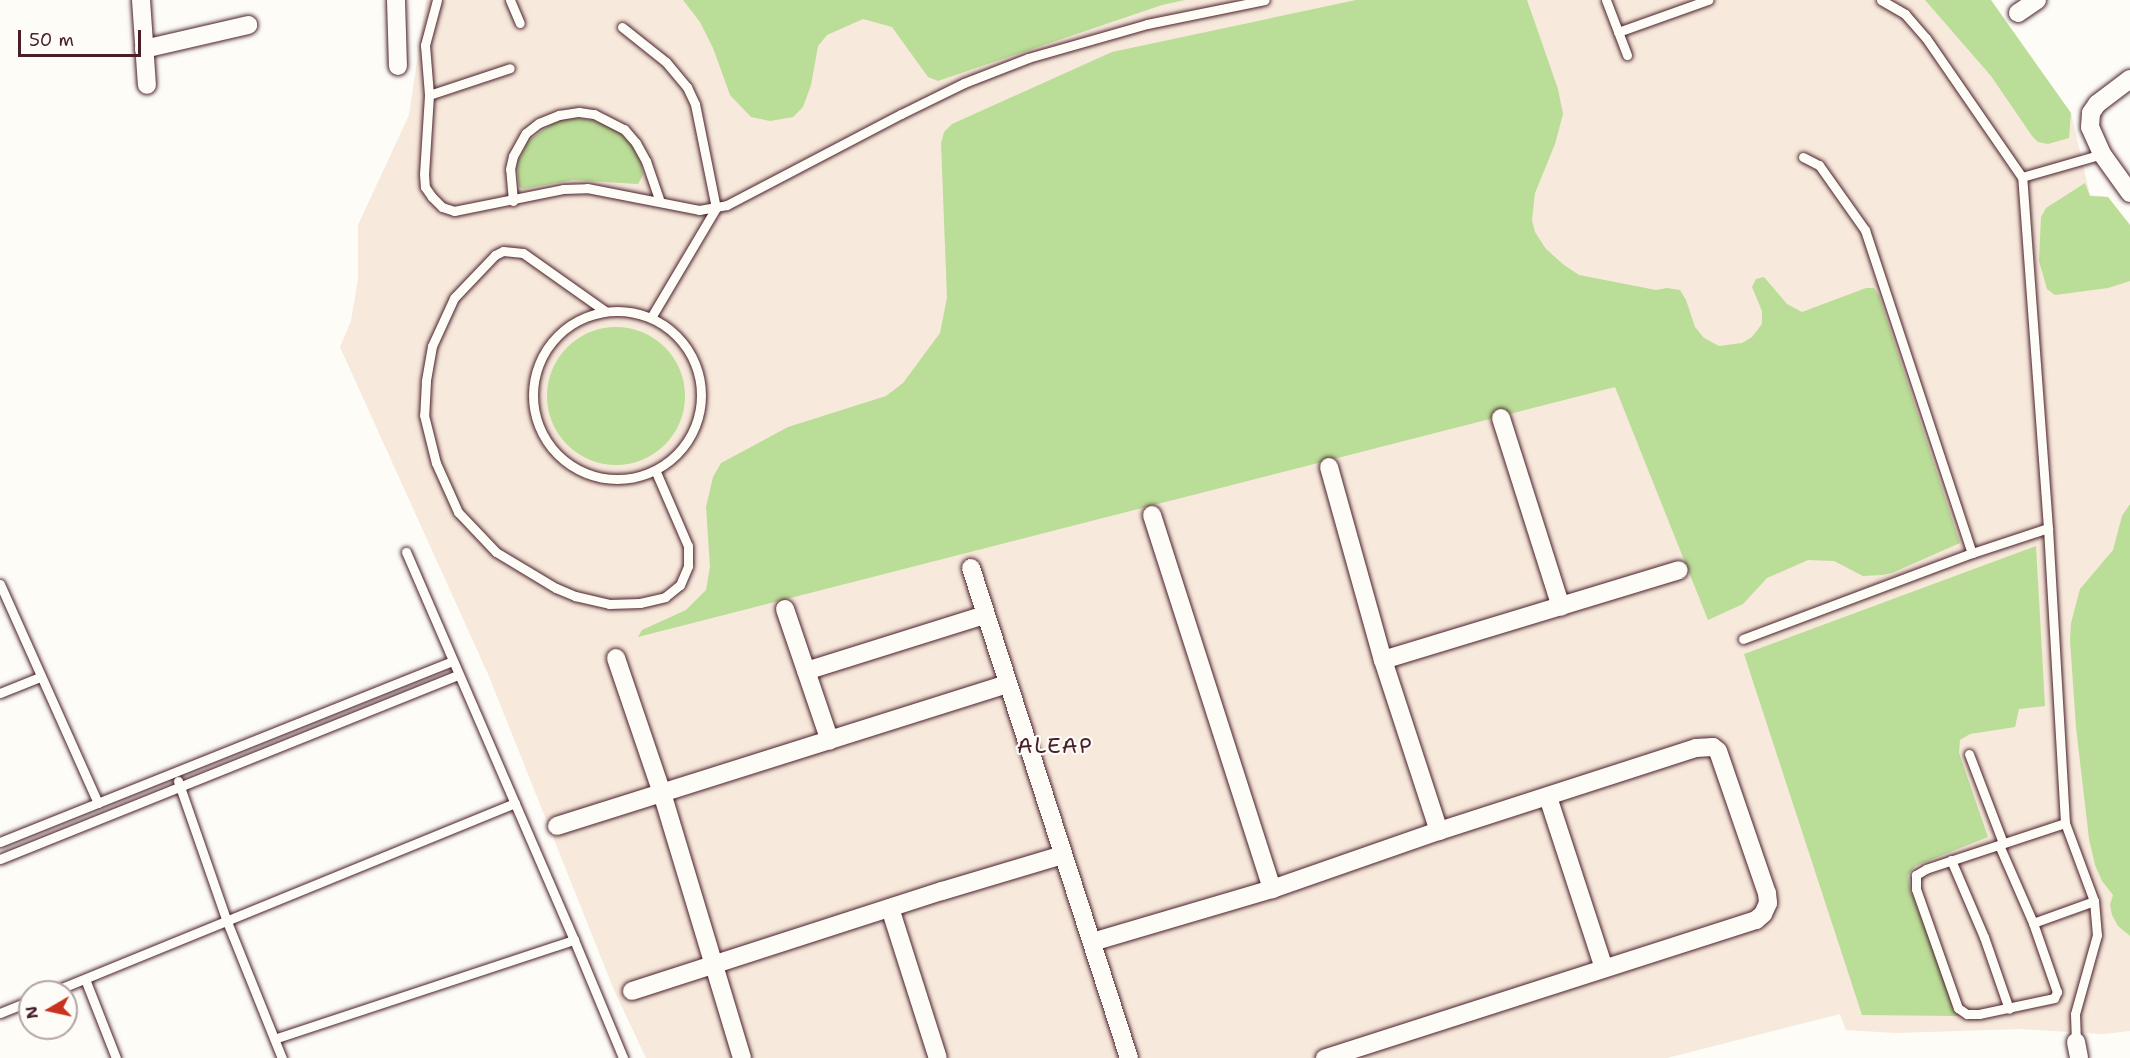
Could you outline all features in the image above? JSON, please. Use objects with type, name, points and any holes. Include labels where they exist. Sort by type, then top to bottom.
[{"type":"street","points":[[141,0],[147,85]]},
{"type":"street","points":[[396,0],[399,66]]},
{"type":"street","points":[[2018,13],[2037,0]]},
{"type":"street","points":[[144,49],[248,25]]},
{"type":"street","points":[[2130,79],[2104,98],[2091,113],[2091,135],[2130,193]]},
{"type":"street","points":[[1501,418],[1561,607]]},
{"type":"street","points":[[1329,467],[1383,660],[1438,831]]},
{"type":"street","points":[[1152,515],[1272,889]]},
{"type":"street","points":[[971,568],[1006,684],[1129,1058]]},
{"type":"street","points":[[1383,660],[1679,570]]},
{"type":"street","points":[[785,609],[830,741]]},
{"type":"street","points":[[806,671],[985,615]]},
{"type":"street","points":[[616,658],[662,793],[742,1058]]},
{"type":"street","points":[[557,826],[1006,684]]},
{"type":"street","points":[[1092,942],[1272,889],[1438,831],[1696,748],[1713,747],[1720,755],[1767,893],[1768,903],[1763,914],[1756,920],[1604,968],[1374,1050],[1325,1058]]},
{"type":"street","points":[[1548,796],[1604,968]]},
{"type":"street","points":[[632,991],[1062,855]]},
{"type":"street","points":[[890,908],[938,1058]]},
{"type":"lane","points":[[436,0],[425,45],[429,96],[425,187],[442,207],[454,211],[513,201],[563,189],[587,188],[699,210],[716,208],[737,201],[964,83],[1028,58],[1146,24],[1265,0]]},
{"type":"lane","points":[[510,0],[520,23]]},
{"type":"lane","points":[[1607,0],[1626,56]]},
{"type":"lane","points":[[1618,32],[1708,0]]},
{"type":"lane","points":[[1881,0],[1905,14],[1926,38],[2022,177],[2048,528],[2065,823],[2094,901],[2097,935],[2075,1014],[2078,1050]]},
{"type":"lane","points":[[622,27],[666,62],[687,87],[694,104],[716,208],[652,316]]},
{"type":"lane","points":[[429,96],[510,68]]},
{"type":"lane","points":[[513,201],[510,169],[513,156],[526,133],[539,123],[560,115],[579,112],[594,114],[624,129],[636,142],[646,161],[660,202]]},
{"type":"lane","points":[[2022,177],[2102,154]]},
{"type":"lane","points":[[1803,157],[1819,165],[1865,230],[1972,553]]},
{"type":"lane","points":[[605,311],[523,253],[503,251],[495,255],[454,298],[432,346],[426,381],[424,415],[435,464],[458,512],[496,552],[556,588],[575,596],[609,604],[640,603],[665,597],[680,585],[688,566],[687,546],[656,472]]},
{"type":"lane","points":[[630,310],[652,316],[675,335],[692,358],[700,386],[699,412],[690,437],[674,458],[656,472],[626,480],[599,478],[575,469],[554,452],[540,429],[533,407],[536,372],[549,347],[585,316],[605,311],[630,310]]},
{"type":"lane","points":[[1743,639],[1972,553],[2048,528]]},
{"type":"lane","points":[[405,552],[623,1058]]},
{"type":"lane","points":[[0,584],[98,803]]},
{"type":"lane","points":[[0,842],[452,661]]},
{"type":"lane","points":[[0,859],[179,785],[458,675]]},
{"type":"lane","points":[[0,693],[40,677]]},
{"type":"lane","points":[[1969,754],[2001,844],[2033,923],[2057,992],[2049,1001],[1979,1014],[1967,1014],[1958,1008],[1916,889],[1916,875],[1926,868],[2001,844],[2065,823]]},
{"type":"lane","points":[[174,771],[226,919],[277,1038],[282,1058]]},
{"type":"lane","points":[[78,982],[226,919],[515,803]]},
{"type":"lane","points":[[1951,860],[1984,937],[2009,1009]]},
{"type":"lane","points":[[2033,923],[2094,901]]},
{"type":"lane","points":[[277,1038],[574,940]]},
{"type":"lane","points":[[85,979],[116,1058]]},
{"type":"lane","points":[[0,1013],[18,1006]]},
{"type":"shaded area","points":[[426,0],[1989,0],[2071,113],[2090,195],[2108,197],[2130,225],[2130,1031],[2103,1034],[2019,1029],[1896,1033],[1846,1030],[1840,1014],[1667,1058],[646,1058],[614,990],[488,674],[340,347],[351,321],[358,279],[358,225],[409,115]]},
{"type":"green space","points":[[683,0],[1185,0],[1162,5],[938,81],[928,77],[892,27],[863,19],[827,35],[818,46],[811,85],[803,107],[793,117],[770,121],[751,117],[730,95],[713,48],[700,22]]},
{"type":"green space","points":[[1356,0],[1527,0],[1558,89],[1563,114],[1555,144],[1535,193],[1532,220],[1535,232],[1546,249],[1579,275],[1656,290],[1667,288],[1680,290],[1686,300],[1695,327],[1704,338],[1719,346],[1742,343],[1752,337],[1762,324],[1762,311],[1752,287],[1756,279],[1764,277],[1787,304],[1802,312],[1866,288],[1874,288],[1879,296],[1960,543],[1892,573],[1882,575],[1863,576],[1834,561],[1808,560],[1767,578],[1743,604],[1708,620],[1615,387],[638,637],[642,630],[686,610],[706,590],[710,567],[706,507],[713,477],[721,463],[788,427],[886,396],[903,383],[940,333],[947,298],[941,143],[944,132],[952,124],[1112,52]]},
{"type":"green space","points":[[1925,0],[1991,0],[2071,113],[2069,138],[2048,144],[2038,142],[1991,76]]},
{"type":"green space","points":[[576,118],[599,121],[617,130],[634,147],[643,175],[638,184],[573,180],[523,189],[519,187],[517,164],[528,141],[557,120]]},
{"type":"green space","points":[[2085,183],[2090,196],[2108,197],[2130,225],[2130,281],[2108,288],[2055,295],[2047,289],[2039,261],[2041,217],[2046,208]]},
{"type":"green space","points":[[616,327],[642,332],[665,347],[680,370],[685,396],[680,422],[665,445],[642,460],[616,465],[590,460],[567,445],[552,422],[547,396],[552,370],[567,347],[590,332]]},
{"type":"green space","points":[[2130,504],[2130,936],[2118,926],[2112,915],[2110,905],[2113,895],[2102,881],[2095,865],[2089,839],[2076,727],[2070,640],[2071,623],[2080,589],[2113,550],[2122,516]]},
{"type":"green space","points":[[2036,546],[2045,706],[2019,709],[2015,727],[1970,734],[1960,740],[1959,753],[1988,837],[1915,866],[1908,875],[1910,889],[1960,1016],[1862,1015],[1744,654]]},
{"type":"district","name":"ALEAP","points":[[1055,746]]}]
